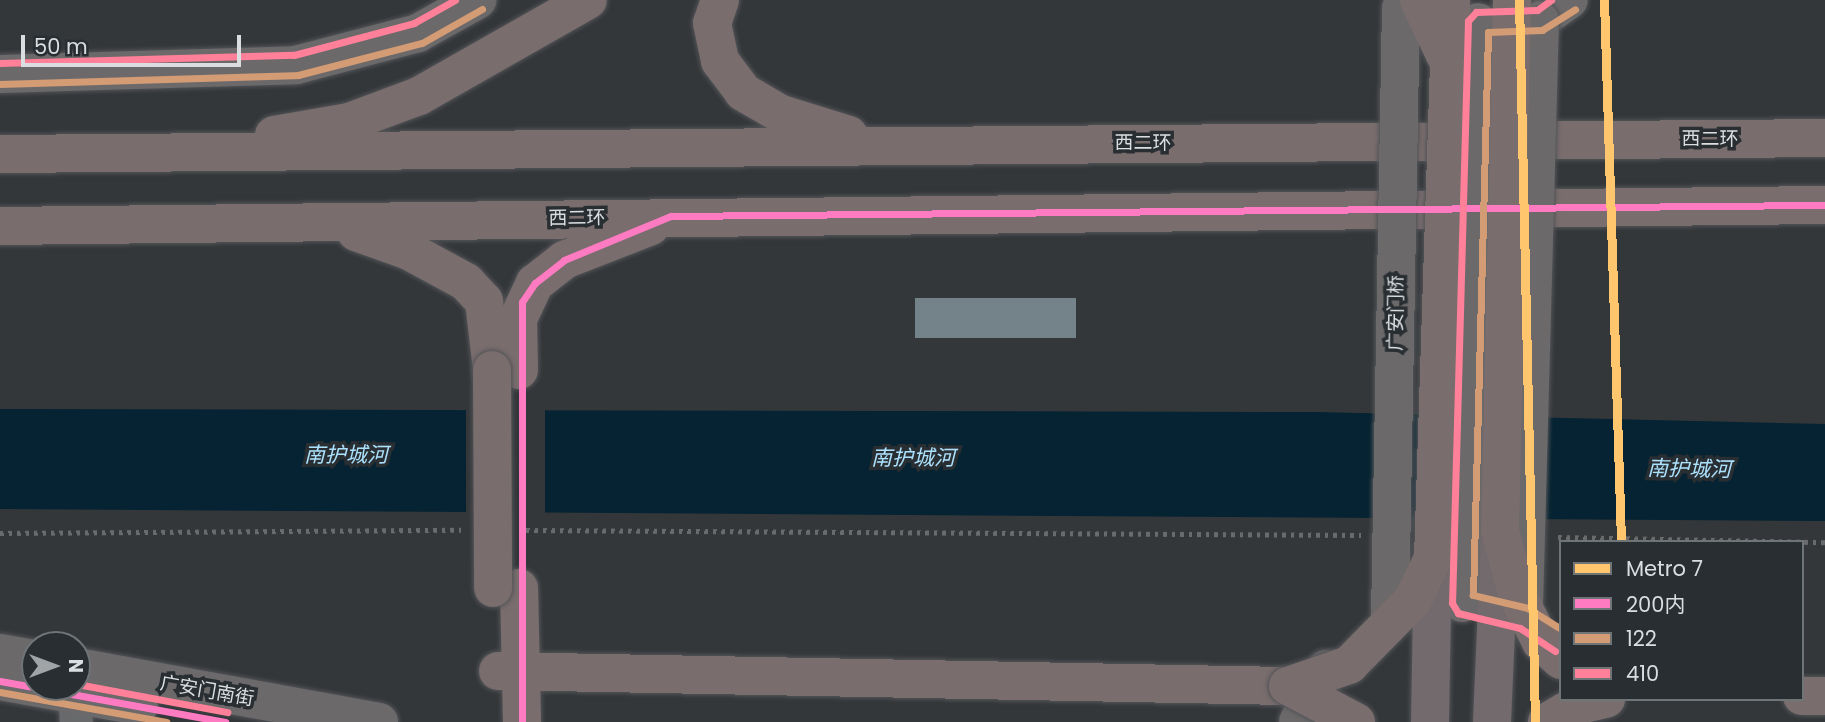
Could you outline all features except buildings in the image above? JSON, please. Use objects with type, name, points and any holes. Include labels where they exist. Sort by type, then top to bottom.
[{"type":"highway","points":[[159,155],[349,122],[419,96],[587,0]]},
{"type":"highway","points":[[720,0],[712,23],[720,61],[743,92],[780,114],[884,145]]},
{"type":"highway","points":[[1404,3],[1448,62]]},
{"type":"highway","points":[[1539,5],[1509,55],[1500,531],[1518,597],[1541,642],[1559,658]]},
{"type":"highway","points":[[511,671],[1288,686],[1349,665],[1413,600],[1433,558],[1448,62],[1464,11]]},
{"type":"highway","name":"西二环","points":[[0,154],[159,155],[884,145],[1825,138]]},
{"type":"highway","name":"西二环","points":[[0,226],[334,225],[671,216],[1825,205]]},
{"type":"highway","points":[[522,722],[511,671],[505,370],[520,311],[535,283],[564,260],[671,216]]},
{"type":"highway","points":[[334,225],[409,251],[466,282],[484,302],[505,370]]},
{"type":"highway","points":[[510,594],[546,655],[588,674]]},
{"type":"highway","points":[[500,722],[511,671]]},
{"type":"highway","points":[[1804,677],[1825,677]]},
{"type":"highway","points":[[1288,686],[1356,722]]},
{"type":"highway","points":[[1804,696],[1825,696]]},
{"type":"highway","points":[[1547,722],[1575,706],[1596,701]]},
{"type":"main road","points":[[1492,722],[1500,531]]},
{"type":"main road","points":[[1430,722],[1433,558]]},
{"type":"street","points":[[0,74],[296,65],[418,33],[477,0]]},
{"type":"street","points":[[1404,3],[1464,11],[1539,5],[1524,618]]},
{"type":"street","name":"广安门桥","points":[[1390,617],[1404,3]]},
{"type":"street","points":[[1462,603],[1464,11]]},
{"type":"street","points":[[1298,722],[1301,708],[1336,655],[1390,617],[1462,603],[1524,618],[1559,641]]},
{"type":"street","points":[[0,653],[21,657]]},
{"type":"street","name":"广安门南街","points":[[0,681],[21,684]]},
{"type":"street","name":"广安门南街","points":[[91,695],[379,722]]},
{"type":"street","name":"广安门南街","points":[[91,696],[225,722]]},
{"type":"street","points":[[1606,701],[1611,722]]},
{"type":"path","points":[[0,533],[470,530]]},
{"type":"path","points":[[511,530],[1372,535]]},
{"type":"path","points":[[1553,537],[1716,540]]},
{"type":"path","points":[[1804,542],[1825,542]]},
{"type":"water","name":"南护城河","points":[[0,409],[1317,412],[1825,424],[1825,521],[0,509]]},
{"type":"pier","points":[[466,406],[545,406],[545,514],[466,514]]},
{"type":"metro line","name":"7","points":[[1519,0],[1535,722]]},
{"type":"metro line","name":"7","points":[[1604,0],[1621,540]]},
{"type":"transit line","name":"410","points":[[0,63],[294,55],[414,23],[455,0]]},
{"type":"transit line","name":"410","points":[[1551,0],[1537,10],[1476,12],[1468,21],[1452,603],[1458,613],[1520,628],[1555,651]]},
{"type":"transit line","name":"122","points":[[0,84],[298,75],[422,43],[482,9]]},
{"type":"transit line","name":"122","points":[[1559,628],[1528,608],[1473,595],[1488,32],[1542,30],[1575,9]]},
{"type":"transit line","name":"200内","points":[[522,722],[522,302],[535,283],[564,260],[671,216],[1825,205]]},
{"type":"transit line","name":"200内","points":[[0,681],[225,722]]},
{"type":"transit line","name":"410","points":[[91,687],[227,712]]},
{"type":"transit line","name":"122","points":[[0,692],[166,722]]}]
